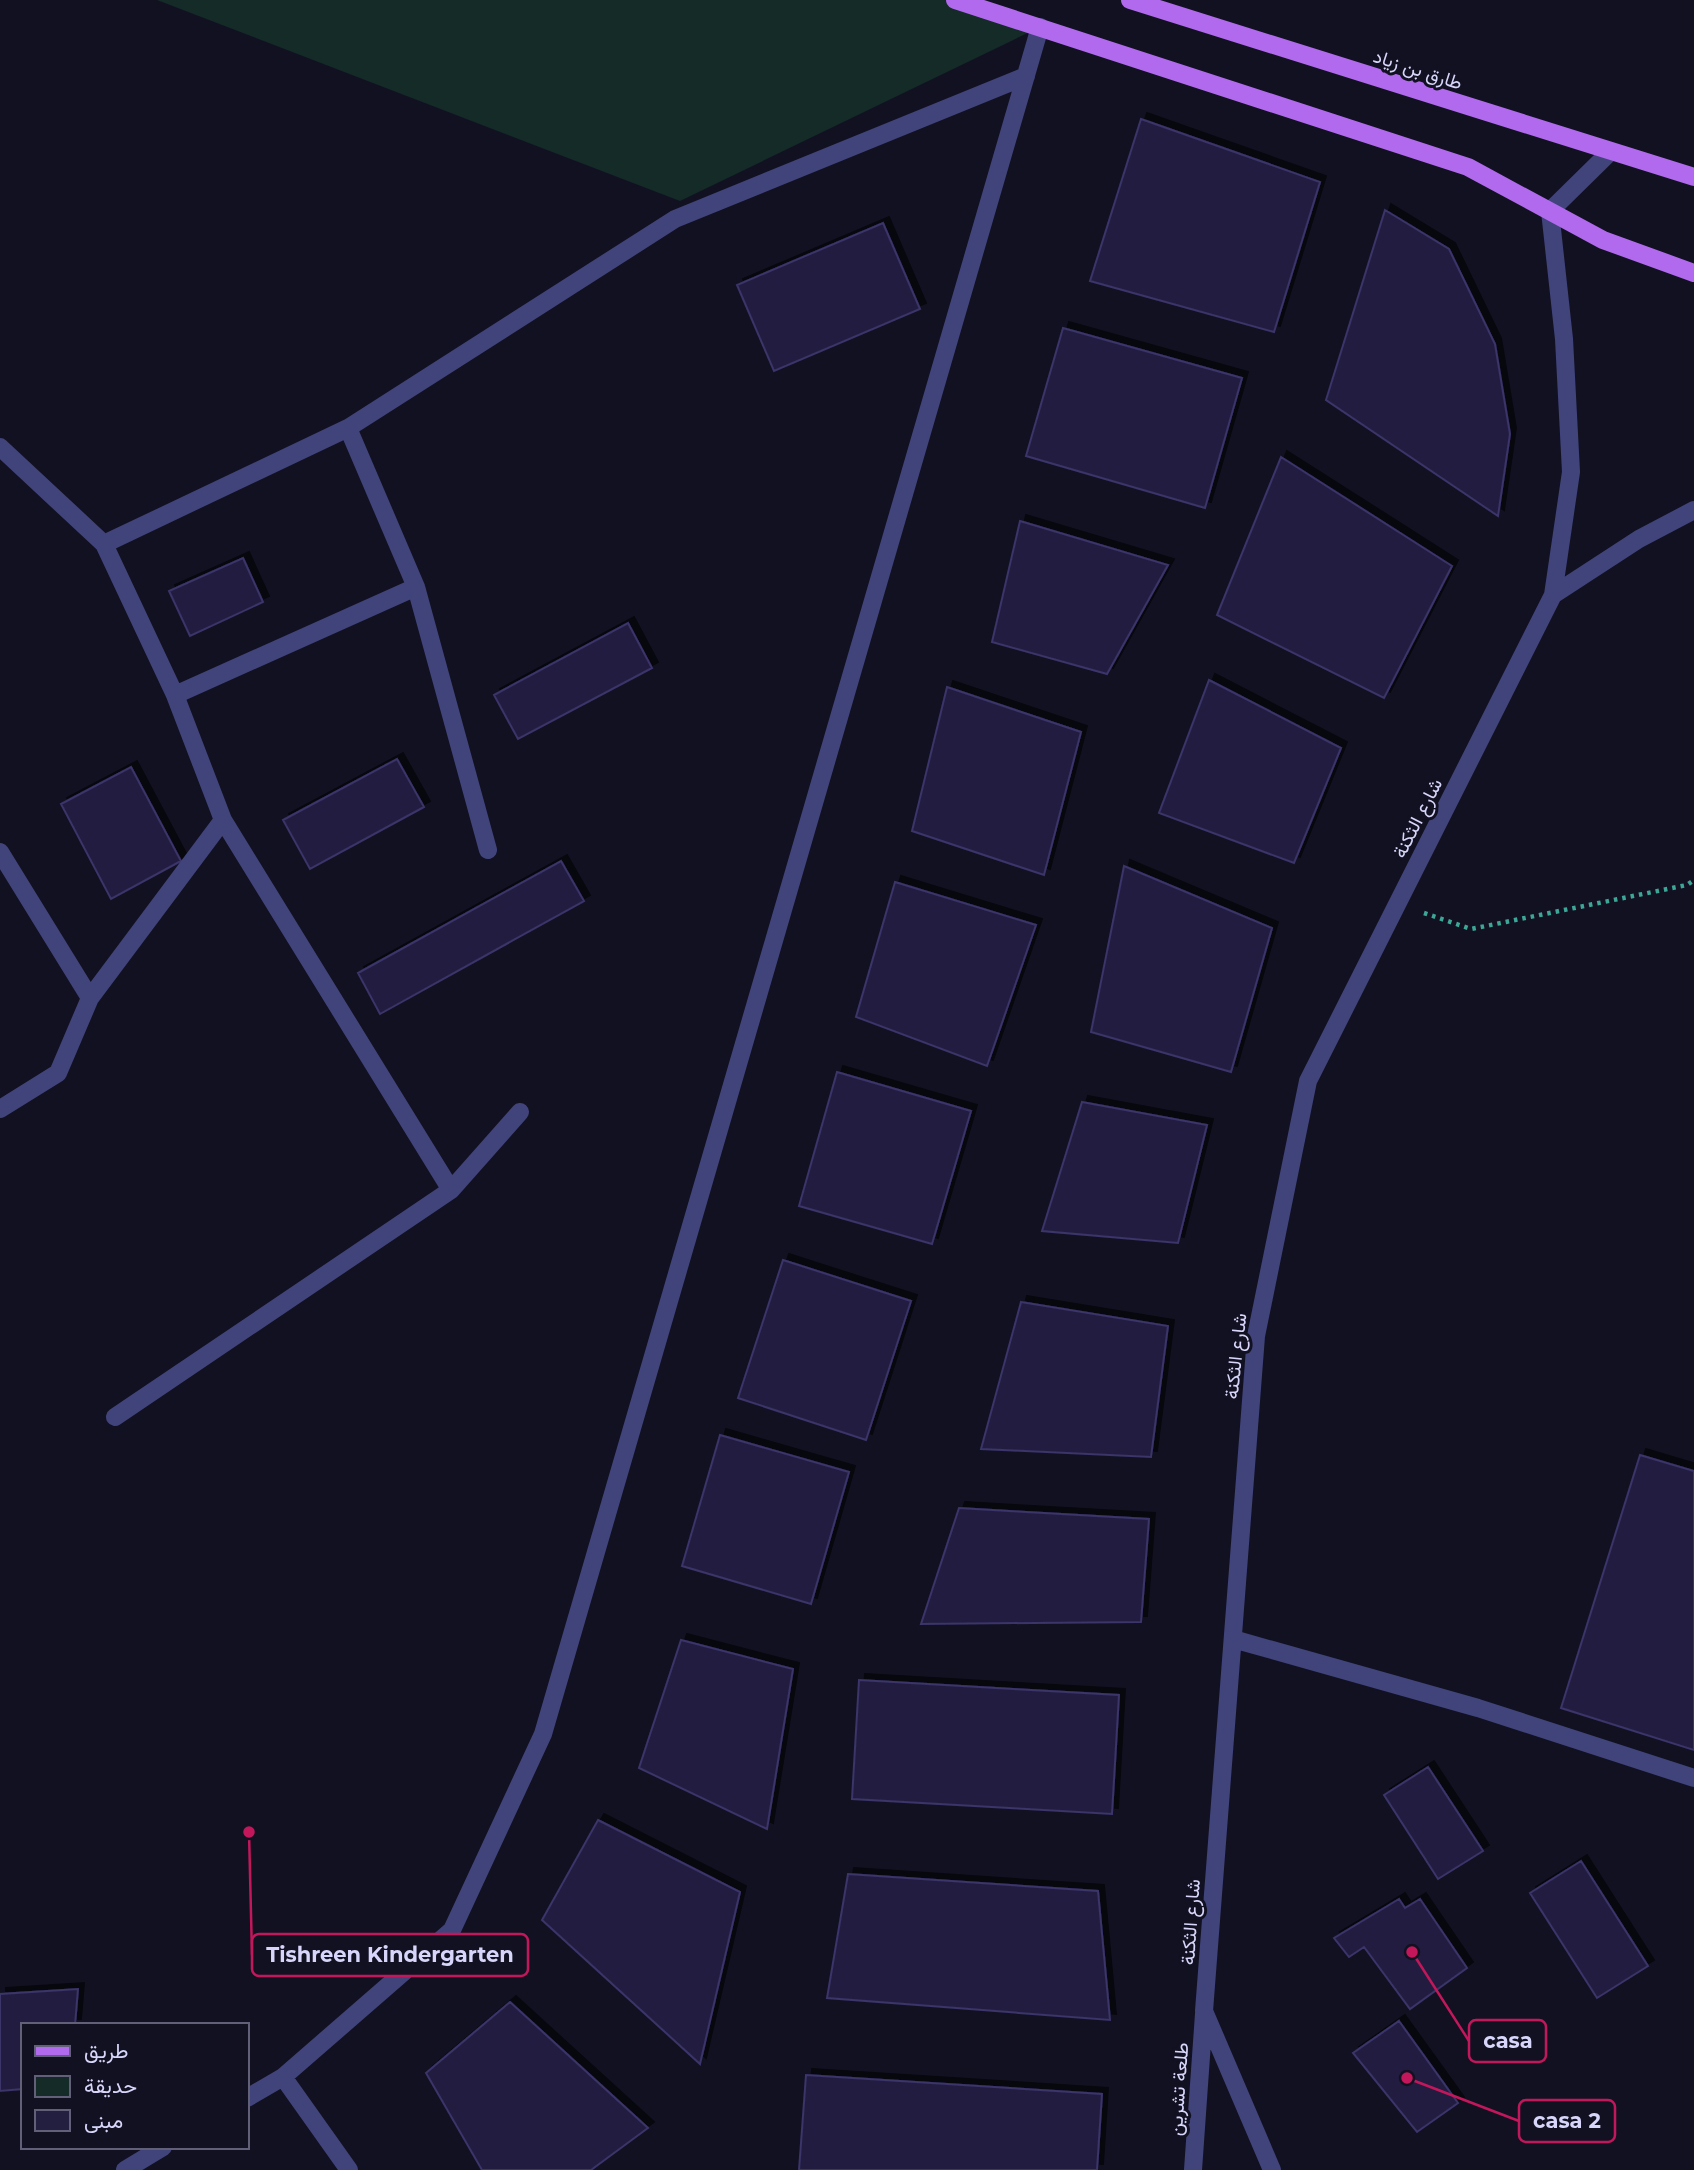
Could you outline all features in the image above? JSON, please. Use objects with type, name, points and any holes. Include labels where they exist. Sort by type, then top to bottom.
[{"type":"main road","points":[[955,0],[1468,167],[1603,240],[1694,273]]},
{"type":"main road","name":"طارق بن زياد","points":[[1130,0],[1694,177]]},
{"type":"street","points":[[248,2097],[282,2077],[452,1930],[543,1734],[1040,27]]},
{"type":"street","points":[[104,544],[348,428],[675,219],[1026,76]]},
{"type":"street","points":[[1553,595],[1571,472],[1564,339],[1550,211],[1610,152]]},
{"type":"street","points":[[348,428],[416,587],[488,850]]},
{"type":"street","points":[[0,447],[104,544],[175,695],[223,820],[451,1190]]},
{"type":"street","points":[[1553,595],[1639,539],[1694,510]]},
{"type":"street","points":[[175,695],[416,587]]},
{"type":"street","name":"شارع الثكنة","points":[[1272,2170],[1204,2011],[1256,1336],[1308,1081],[1553,595]]},
{"type":"street","points":[[0,1109],[58,1073],[90,998],[223,820]]},
{"type":"street","points":[[0,852],[90,998]]},
{"type":"street","points":[[115,1417],[451,1190],[520,1112]]},
{"type":"street","points":[[1233,1639],[1478,1708],[1694,1778]]},
{"type":"street","name":"طلعة تشرين","points":[[1193,2170],[1204,2011]]},
{"type":"street","points":[[282,2077],[349,2170]]},
{"type":"street","points":[[125,2170],[160,2149]]},
{"type":"path","points":[[1398,903],[1471,929],[1687,885],[1694,880]]},
{"type":"green space","points":[[157,0],[955,0],[1040,27],[680,201]]},
{"type":"building","points":[[1141,119],[1320,182],[1274,332],[1090,281]]},
{"type":"building","points":[[1385,210],[1449,249],[1495,344],[1510,434],[1498,516],[1326,400]]},
{"type":"building","points":[[883,223],[920,309],[774,371],[737,285]]},
{"type":"building","points":[[1063,328],[1242,378],[1205,508],[1026,456]]},
{"type":"building","points":[[1281,457],[1452,566],[1384,698],[1217,615]]},
{"type":"building","points":[[1020,521],[1168,565],[1107,674],[992,642]]},
{"type":"building","points":[[243,558],[263,602],[190,636],[169,591]]},
{"type":"building","points":[[628,623],[652,668],[518,739],[494,695]]},
{"type":"building","points":[[1209,680],[1341,748],[1294,863],[1159,813]]},
{"type":"building","points":[[947,687],[1081,732],[1044,875],[912,831]]},
{"type":"building","points":[[397,759],[424,807],[310,869],[283,820]]},
{"type":"building","points":[[131,767],[181,861],[111,899],[61,804]]},
{"type":"building","points":[[561,861],[584,901],[380,1014],[358,973]]},
{"type":"building","points":[[1124,866],[1272,928],[1231,1072],[1091,1032]]},
{"type":"building","points":[[895,882],[1036,925],[987,1066],[856,1017]]},
{"type":"building","points":[[837,1072],[971,1111],[932,1244],[799,1206]]},
{"type":"building","points":[[1082,1102],[1207,1125],[1178,1243],[1042,1231]]},
{"type":"building","points":[[783,1260],[911,1301],[866,1440],[738,1398]]},
{"type":"building","points":[[1021,1302],[1168,1326],[1151,1457],[981,1449]]},
{"type":"building","points":[[720,1435],[849,1472],[811,1604],[682,1566]]},
{"type":"building","points":[[1640,1455],[1694,1471],[1694,1750],[1561,1708]]},
{"type":"building","points":[[959,1508],[1149,1519],[1141,1622],[921,1624]]},
{"type":"building","points":[[681,1640],[793,1669],[767,1829],[639,1768]]},
{"type":"building","points":[[859,1680],[1119,1695],[1112,1814],[852,1799]]},
{"type":"building","points":[[1428,1767],[1483,1851],[1438,1879],[1384,1795]]},
{"type":"building","points":[[598,1820],[740,1892],[700,2064],[542,1920]]},
{"type":"building","points":[[1581,1861],[1648,1966],[1597,1998],[1530,1893]]},
{"type":"building","points":[[848,1874],[1098,1891],[1110,2020],[827,1998]]},
{"type":"building","points":[[1399,1899],[1405,1908],[1420,1899],[1467,1968],[1410,2009],[1364,1947],[1349,1957],[1334,1938]]},
{"type":"building","points":[[78,1989],[75,2023],[21,2023],[21,2089],[0,2091],[0,1994]]},
{"type":"building","points":[[510,2002],[648,2128],[591,2170],[482,2170],[426,2073]]},
{"type":"building","points":[[1399,2021],[1458,2103],[1417,2132],[1353,2053]]},
{"type":"building","points":[[806,2075],[1102,2094],[1097,2170],[799,2170]]},
{"type":"place","name":"Tishreen Kindergarten","points":[[249,1832]]},
{"type":"place","name":"casa","points":[[1412,1952]]},
{"type":"place","name":"casa 2","points":[[1407,2078]]}]
